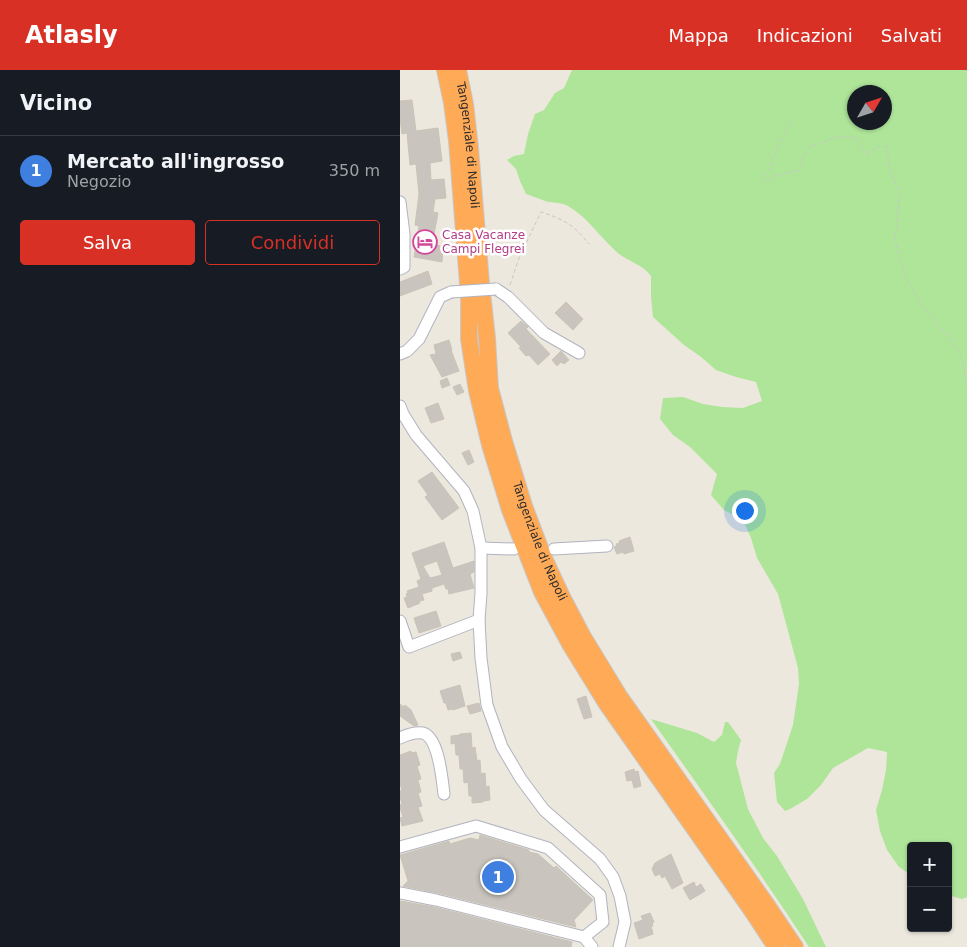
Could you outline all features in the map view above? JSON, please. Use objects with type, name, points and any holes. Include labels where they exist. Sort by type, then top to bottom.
[{"type":"highway","name":"Tangenziale di Napoli","points":[[445,70],[457,141],[469,297],[469,339],[477,391],[490,445],[510,510],[542,592],[606,704],[776,947]]},
{"type":"highway","name":"Tangenziale di Napoli","points":[[458,70],[465,104],[470,148],[490,388],[524,506],[543,556],[582,637],[619,696],[795,947]]},
{"type":"street","points":[[400,202],[404,267],[400,269]]},
{"type":"street","points":[[400,354],[408,351],[419,339],[440,297],[451,292],[496,289],[507,296],[544,333],[579,353]]},
{"type":"street","points":[[400,406],[402,414],[416,436],[464,491],[473,511],[481,548],[482,593],[479,620],[481,658],[487,706],[502,747],[521,779],[544,810],[600,859],[613,877],[620,896],[624,922],[619,947]]},
{"type":"street","points":[[554,548],[607,546]]},
{"type":"street","points":[[481,548],[514,549]]},
{"type":"street","points":[[400,620],[409,647],[479,620]]},
{"type":"street","points":[[400,738],[421,733],[429,736],[437,751],[444,794]]},
{"type":"street","points":[[400,847],[476,826],[548,848],[600,895],[603,922],[584,937]]},
{"type":"street","points":[[400,893],[436,900],[584,937],[592,947]]},
{"type":"path","points":[[791,121],[772,159],[770,170],[762,178],[767,182],[775,175],[780,176],[788,172],[798,171],[810,146],[836,137],[854,137],[867,154],[878,147],[887,146],[889,167],[900,191],[895,241],[905,276],[922,306],[948,336],[963,361],[967,389]]},
{"type":"path","points":[[507,296],[519,258],[541,212],[560,219],[577,229],[590,244]]},
{"type":"green space","points":[[572,70],[967,70],[967,897],[962,899],[952,896],[952,842],[907,842],[907,872],[899,867],[887,850],[880,831],[876,810],[886,770],[887,752],[868,748],[833,768],[821,785],[807,799],[790,809],[785,811],[777,802],[774,773],[780,764],[793,725],[799,684],[798,668],[778,594],[757,558],[743,520],[724,510],[711,495],[717,474],[690,447],[673,435],[660,419],[663,398],[683,397],[703,404],[743,408],[762,401],[756,382],[716,370],[653,317],[651,276],[644,269],[619,254],[582,216],[568,206],[545,201],[526,194],[516,169],[507,160],[524,154],[535,114],[544,110],[555,93],[564,88]]},
{"type":"green space","points":[[651,719],[697,733],[714,742],[722,735],[725,722],[728,722],[741,740],[736,763],[748,809],[763,838],[777,856],[803,899],[826,947],[809,947],[751,860]]},
{"type":"building","points":[[412,100],[416,131],[438,128],[442,161],[430,163],[431,180],[444,179],[446,198],[435,199],[433,212],[438,213],[432,245],[443,246],[442,262],[414,257],[419,226],[415,225],[419,194],[416,164],[410,165],[407,133],[402,134],[400,118],[400,101]]},
{"type":"building","points":[[428,271],[432,284],[400,296],[400,282]]},
{"type":"building","points":[[566,302],[583,319],[573,330],[555,313]]},
{"type":"building","points":[[521,321],[528,327],[526,329],[550,354],[538,365],[529,355],[526,356],[519,348],[521,347],[508,333]]},
{"type":"building","points":[[449,340],[459,371],[442,377],[430,355],[436,354],[434,345]]},
{"type":"building","points":[[561,351],[569,360],[564,364],[561,362],[557,366],[552,360]]},
{"type":"building","points":[[447,378],[450,385],[442,388],[440,381]]},
{"type":"building","points":[[460,384],[464,392],[457,395],[453,387]]},
{"type":"building","points":[[438,403],[444,419],[431,423],[425,408]]},
{"type":"building","points":[[469,450],[474,462],[468,465],[462,453]]},
{"type":"building","points":[[432,472],[459,508],[442,520],[425,497],[428,495],[418,481]]},
{"type":"building","points":[[630,537],[634,551],[617,554],[614,547],[617,546],[616,544]]},
{"type":"building","points":[[444,542],[453,568],[474,561],[474,572],[470,574],[474,588],[449,594],[444,584],[422,594],[424,600],[408,608],[404,598],[407,597],[407,591],[419,587],[417,581],[421,579],[412,553]],"holes":[[[437,561],[442,575],[430,578],[423,566]]]},
{"type":"building","points":[[436,611],[441,626],[419,633],[414,618]]},
{"type":"building","points":[[460,652],[462,658],[453,661],[451,654]]},
{"type":"building","points":[[460,685],[465,706],[448,710],[440,691]]},
{"type":"building","points":[[586,696],[592,717],[584,719],[577,699]]},
{"type":"building","points":[[479,703],[481,711],[470,714],[467,706]]},
{"type":"building","points":[[400,704],[404,707],[405,705],[411,710],[418,725],[414,726],[400,716]]},
{"type":"building","points":[[471,733],[472,748],[475,747],[477,761],[480,760],[481,774],[485,773],[486,787],[489,786],[490,800],[483,802],[472,803],[472,796],[469,796],[468,782],[464,783],[463,769],[460,769],[459,755],[456,755],[455,743],[451,744],[451,736]]},
{"type":"building","points":[[411,751],[411,753],[416,752],[420,765],[417,766],[421,779],[418,780],[421,792],[418,793],[422,806],[418,807],[423,821],[402,826],[400,818],[403,817],[400,808],[402,804],[400,791],[402,790],[400,784],[400,755]]},
{"type":"building","points":[[634,769],[635,772],[638,771],[641,786],[634,788],[632,780],[627,781],[625,772]]},
{"type":"building","points":[[480,835],[538,854],[554,868],[556,866],[593,900],[574,920],[576,927],[403,886],[408,881],[400,855],[449,841],[450,844],[470,838],[479,840]]},
{"type":"building","points":[[671,854],[683,883],[672,889],[665,876],[662,878],[660,874],[655,876],[652,869],[655,863]]},
{"type":"building","points":[[694,882],[696,887],[701,884],[705,891],[690,900],[683,888]]},
{"type":"building","points":[[400,901],[434,907],[572,942],[571,947],[400,947]]},
{"type":"building","points":[[650,913],[654,922],[652,923],[653,926],[651,926],[653,934],[639,939],[634,923],[643,920],[641,916]]},
{"type":"place","name":"Casa Vacanze Campi Flegrei","points":[[425,242]]},
{"type":"place","name":"Mercato all'ingrosso","points":[[498,877]]}]
